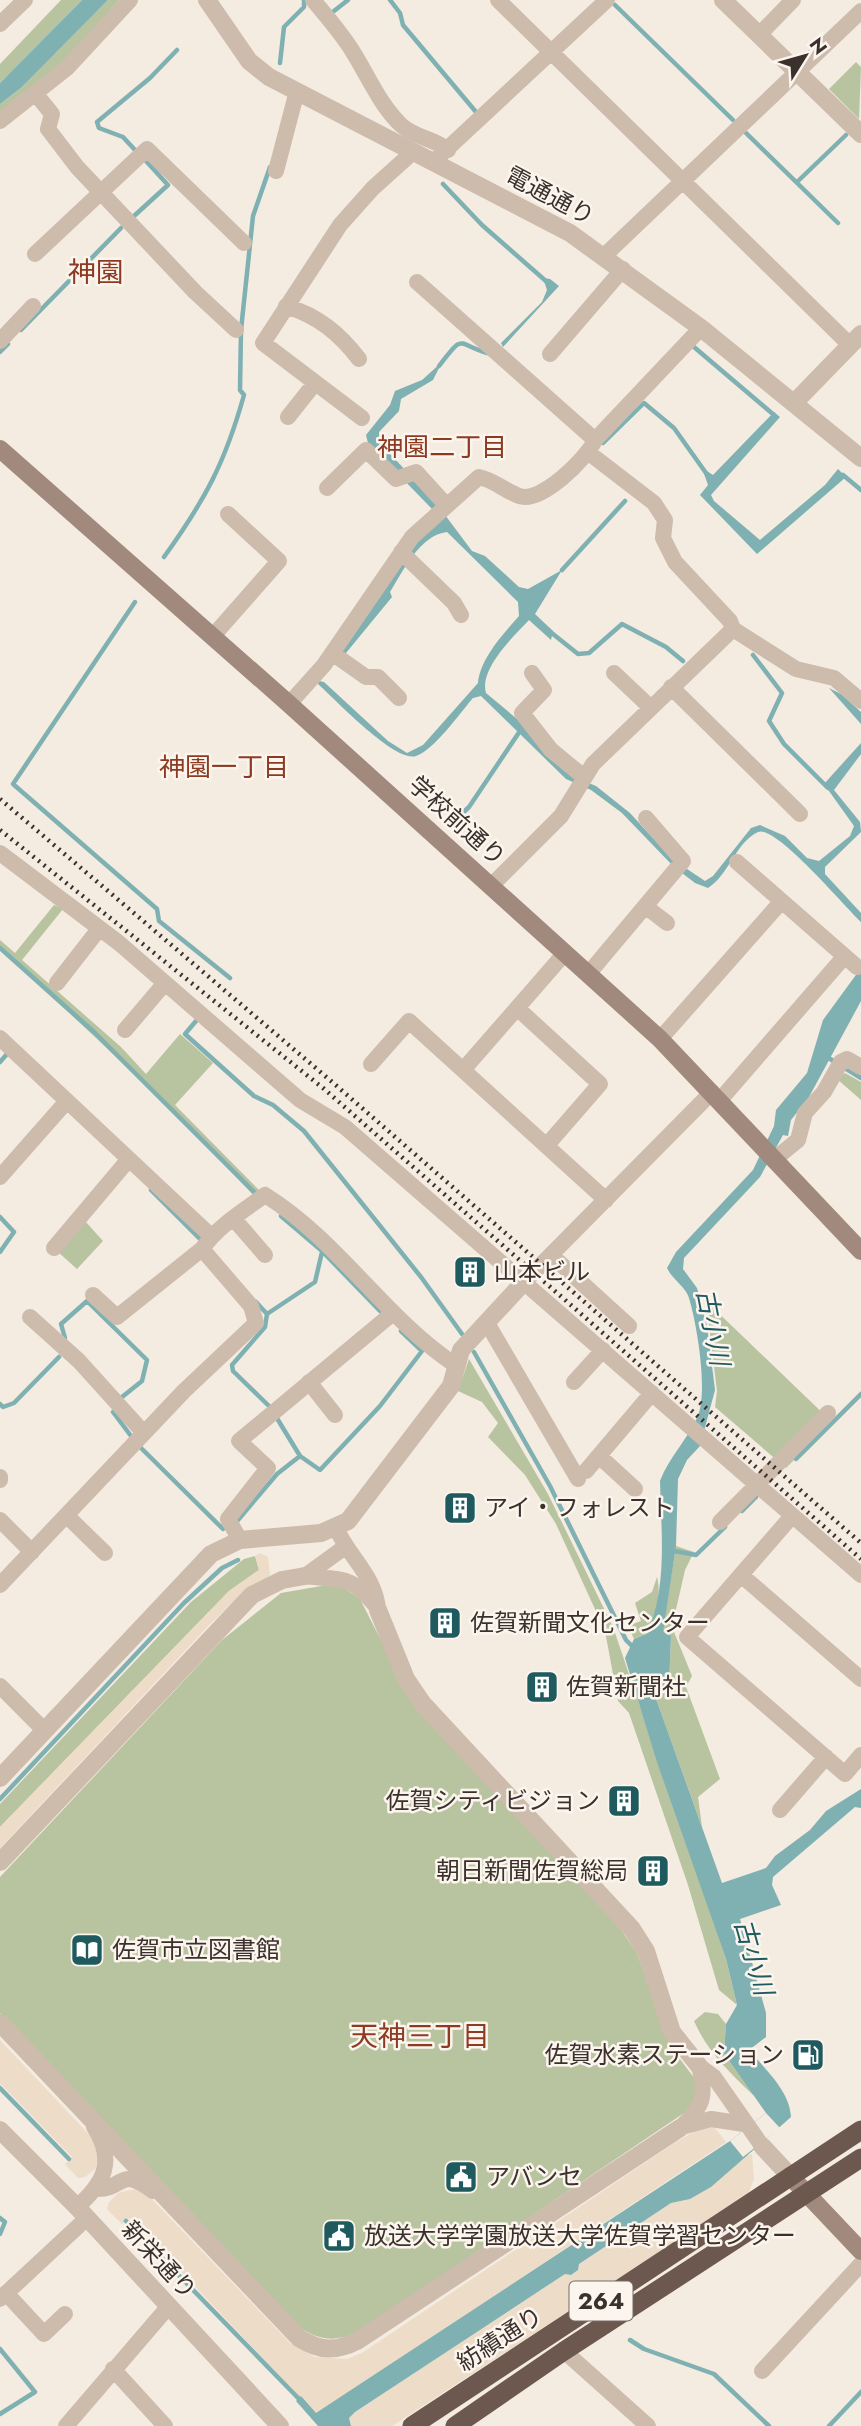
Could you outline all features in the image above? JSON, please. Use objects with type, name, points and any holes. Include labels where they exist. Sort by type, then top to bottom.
[{"type":"highway","name":"264","points":[[790,2176],[861,2130]]},
{"type":"highway","name":"264","points":[[806,2194],[861,2158]]},
{"type":"highway","name":"紡績通り","points":[[412,2426],[790,2176]]},
{"type":"highway","name":"紡績通り","points":[[455,2426],[564,2351],[806,2194]]},
{"type":"main road","name":"学校前通り","points":[[0,449],[214,636],[660,1039],[776,1158],[861,1251]]},
{"type":"main road","points":[[790,2176],[861,2251]]},
{"type":"street","points":[[0,24],[25,0]]},
{"type":"street","points":[[0,121],[74,61],[130,0]]},
{"type":"street","name":"電通通り","points":[[207,0],[249,61],[269,77],[570,233],[605,255],[701,328],[861,458]]},
{"type":"street","points":[[313,0],[353,51],[370,83],[398,122],[425,141],[441,144],[448,150]]},
{"type":"street","points":[[498,0],[682,181],[855,339],[794,402]]},
{"type":"street","points":[[433,162],[607,0]]},
{"type":"street","points":[[723,0],[861,134]]},
{"type":"street","points":[[759,35],[793,0]]},
{"type":"street","points":[[605,255],[861,11]]},
{"type":"street","points":[[276,171],[297,91]]},
{"type":"street","points":[[35,93],[52,114],[48,130],[52,136],[102,194],[195,292],[236,330]]},
{"type":"street","points":[[36,254],[147,149],[244,243]]},
{"type":"street","points":[[362,418],[262,343],[340,225],[373,188],[413,152]]},
{"type":"street","points":[[550,354],[623,269]]},
{"type":"street","points":[[417,282],[496,350],[592,447],[654,503],[665,520],[663,538],[675,562],[730,621],[733,629],[796,669],[834,678],[861,701]]},
{"type":"street","points":[[0,341],[33,306]]},
{"type":"street","points":[[286,306],[312,314],[343,338],[359,359]]},
{"type":"street","points":[[289,704],[337,657],[383,584],[441,511],[479,477],[521,497],[541,494],[592,447],[701,328]]},
{"type":"street","points":[[288,417],[315,383]]},
{"type":"street","points":[[327,488],[366,450],[405,476],[416,472],[441,511]]},
{"type":"street","points":[[214,636],[279,561],[228,514]]},
{"type":"street","points":[[406,557],[461,615]]},
{"type":"street","points":[[492,885],[561,816],[582,783],[650,707],[733,629]]},
{"type":"street","points":[[337,657],[366,677],[378,677],[399,698]]},
{"type":"street","points":[[532,673],[544,690],[522,713],[582,783]]},
{"type":"street","points":[[614,673],[650,707]]},
{"type":"street","points":[[671,687],[800,814]]},
{"type":"street","points":[[589,974],[678,866],[646,818]]},
{"type":"street","points":[[0,853],[165,983],[300,1100],[345,1127],[861,1575]]},
{"type":"street","points":[[0,1778],[211,1554],[240,1540],[336,1528],[361,1508],[451,1386],[461,1350],[606,1200],[851,962],[737,862]]},
{"type":"street","points":[[660,1039],[781,902]]},
{"type":"street","points":[[645,906],[667,923]]},
{"type":"street","points":[[57,983],[99,929]]},
{"type":"street","points":[[463,1070],[565,953]]},
{"type":"street","points":[[125,1030],[165,983]]},
{"type":"street","points":[[517,1008],[600,1084],[547,1145]]},
{"type":"street","points":[[371,1064],[409,1021],[606,1200]]},
{"type":"street","points":[[0,1038],[63,1105],[207,1243],[251,1306],[256,1324],[144,1433],[0,1586]]},
{"type":"street","points":[[776,1158],[798,1140],[805,1114],[824,1092],[839,1065],[847,1059],[861,1067]]},
{"type":"street","points":[[0,1177],[63,1105]]},
{"type":"street","points":[[54,1248],[125,1164]]},
{"type":"street","points":[[93,1295],[117,1317],[207,1243],[233,1218],[265,1195],[290,1211],[331,1247],[393,1313],[436,1352],[457,1366]]},
{"type":"street","points":[[233,1218],[265,1255]]},
{"type":"street","points":[[551,1255],[629,1326]]},
{"type":"street","points":[[240,1540],[228,1519],[268,1468],[239,1441],[393,1313]]},
{"type":"street","points":[[30,1317],[79,1361],[144,1433]]},
{"type":"street","points":[[487,1323],[582,1475],[652,1393]]},
{"type":"street","points":[[574,1382],[603,1350]]},
{"type":"street","points":[[309,1382],[335,1415]]},
{"type":"street","points":[[720,1522],[828,1413]]},
{"type":"street","points":[[599,1456],[635,1489]]},
{"type":"street","points":[[66,1516],[105,1553]]},
{"type":"street","points":[[792,1516],[688,1637],[845,1774],[861,1755]]},
{"type":"street","points":[[0,1521],[32,1552]]},
{"type":"street","points":[[336,1528],[345,1548],[366,1571],[407,1679],[423,1704],[632,1929],[646,1951],[672,2032],[699,2066],[714,2077],[744,2117],[744,2124],[790,2176]]},
{"type":"street","points":[[305,1576],[345,1548]]},
{"type":"street","points":[[741,1575],[861,1679]]},
{"type":"street","points":[[0,1862],[252,1595],[282,1580],[305,1576],[338,1577],[353,1582],[379,1610]]},
{"type":"street","points":[[0,1686],[44,1730]]},
{"type":"street","points":[[780,1810],[826,1757]]},
{"type":"street","points":[[0,2023],[299,2338],[312,2346],[336,2350],[364,2337],[680,2128],[695,2114],[702,2101],[705,2090],[699,2066]]},
{"type":"street","points":[[65,2314],[44,2334],[3,2296],[82,2213],[97,2189],[107,2154],[101,2138],[81,2108]]},
{"type":"street","points":[[680,2128],[711,2119],[744,2124]]},
{"type":"street","name":"新栄通り","points":[[0,2130],[82,2213],[280,2426]]},
{"type":"street","points":[[97,2189],[107,2189],[121,2178],[136,2178],[174,2205]]},
{"type":"street","points":[[762,2371],[861,2264]]},
{"type":"street","points":[[66,2426],[169,2306]]},
{"type":"street","points":[[564,2351],[648,2426]]},
{"type":"street","points":[[113,2369],[165,2426]]},
{"type":"green space","points":[[61,0],[82,0],[0,83],[0,64]]},
{"type":"green space","points":[[108,0],[119,0],[63,65],[0,114],[0,104],[22,87]]},
{"type":"green space","points":[[856,62],[861,67],[859,119],[829,89]]},
{"type":"green space","points":[[54,905],[63,909],[22,960],[121,1047],[146,1074],[180,1034],[213,1063],[175,1105],[260,1191],[254,1196],[130,1070],[0,950],[0,940],[15,953]]},
{"type":"green space","points":[[845,1073],[861,1082],[861,1100],[837,1079]]},
{"type":"green space","points":[[85,1221],[103,1241],[77,1269],[58,1252]]},
{"type":"green space","points":[[706,1301],[832,1422],[786,1468],[715,1407],[717,1391]]},
{"type":"green space","points":[[469,1359],[548,1494],[613,1627],[726,1959],[737,2005],[719,1990],[688,1885],[629,1713],[618,1701],[605,1631],[556,1524],[525,1475],[488,1437],[498,1423],[482,1402],[458,1391]]},
{"type":"green space","points":[[676,1546],[694,1552],[685,1570],[672,1627],[692,1676],[686,1687],[720,1779],[698,1797],[702,1827],[655,1696],[669,1684],[671,1636],[662,1633]]},
{"type":"green space","points":[[255,1556],[259,1570],[229,1591],[0,1827],[0,1804],[191,1602],[244,1559]]},
{"type":"green space","points":[[657,1577],[658,1599],[653,1620],[647,1634],[634,1639],[628,1626],[641,1621],[635,1603],[652,1592]]},
{"type":"green space","points":[[327,1585],[344,1588],[360,1599],[415,1707],[609,1913],[637,1953],[670,2046],[698,2083],[693,2107],[360,2331],[331,2339],[302,2329],[0,2013],[0,1877],[222,1640],[281,1593]]},
{"type":"green space","points":[[705,2012],[718,2014],[726,2024],[724,2053],[753,2090],[753,2095],[720,2061],[699,2032],[694,2021]]},
{"type":"shaded area","points":[[260,1553],[268,1557],[270,1576],[244,1592],[211,1623],[0,1848],[0,1827],[229,1591],[259,1570],[255,1556]]},
{"type":"shaded area","points":[[0,2040],[96,2142],[100,2154],[95,2169],[85,2177],[78,2178],[65,2164],[72,2157],[0,2083]]},
{"type":"shaded area","points":[[714,2127],[726,2142],[316,2414],[130,2218],[122,2224],[107,2209],[109,2202],[118,2193],[136,2189],[148,2195],[290,2343],[315,2357],[347,2359],[362,2353],[673,2144],[700,2128]]},
{"type":"shaded area","points":[[752,2154],[754,2179],[748,2194],[392,2426],[351,2426],[349,2418],[355,2412],[565,2274],[572,2275],[578,2270],[579,2264],[671,2203],[690,2199],[711,2187],[743,2157]]},
{"type":"water","points":[[82,0],[108,0],[22,87],[0,104],[0,83]]},
{"type":"water","points":[[543,278],[550,279],[559,286],[503,347],[501,343],[542,302],[547,290]]},
{"type":"water","points":[[442,362],[433,380],[401,399],[399,411],[379,432],[380,443],[436,503],[472,551],[485,556],[519,587],[528,589],[562,570],[535,614],[553,631],[551,640],[529,620],[493,664],[485,684],[486,693],[523,724],[570,775],[596,786],[630,813],[672,859],[705,881],[713,876],[751,828],[760,825],[785,836],[807,858],[819,861],[850,836],[854,826],[824,784],[861,743],[861,754],[834,790],[860,822],[861,832],[825,867],[825,874],[861,913],[861,922],[794,853],[767,833],[758,832],[750,837],[708,888],[695,883],[673,866],[622,813],[591,790],[566,779],[481,696],[473,698],[431,747],[416,756],[406,756],[380,740],[318,684],[319,681],[324,682],[388,741],[407,753],[423,745],[478,683],[488,656],[519,616],[518,602],[447,532],[437,535],[421,547],[390,592],[392,597],[346,653],[341,653],[433,510],[368,443],[366,435],[390,405],[395,391],[422,380]]},
{"type":"water","points":[[774,412],[780,417],[711,495],[714,501],[760,540],[825,485],[838,469],[846,477],[757,554],[700,495],[708,485],[702,468],[713,475]]},
{"type":"water","points":[[829,688],[841,694],[861,712],[861,724]]},
{"type":"water","points":[[861,968],[861,1001],[809,1097],[791,1120],[788,1136],[783,1135],[760,1177],[684,1258],[683,1269],[697,1288],[707,1326],[715,1390],[700,1446],[687,1460],[678,1479],[676,1546],[663,1632],[671,1636],[669,1684],[655,1696],[722,1883],[766,1868],[775,1856],[810,1830],[826,1811],[861,1789],[861,1808],[855,1807],[773,1877],[772,1885],[781,1905],[740,1919],[766,2013],[766,2037],[749,2050],[781,2089],[790,2107],[791,2117],[711,2187],[690,2199],[671,2203],[579,2264],[578,2270],[571,2275],[565,2274],[355,2412],[349,2418],[351,2426],[318,2426],[296,2401],[301,2396],[316,2413],[730,2141],[766,2113],[724,2053],[726,2024],[737,2005],[726,1959],[657,1762],[625,1658],[634,1639],[647,1634],[658,1597],[662,1559],[660,1481],[694,1424],[701,1404],[702,1374],[692,1310],[687,1294],[667,1268],[676,1252],[753,1170],[774,1126],[776,1110],[807,1073],[823,1020]]},
{"type":"pier","points":[[766,2113],[780,2128],[743,2157],[730,2141]]},
{"type":"waterway","points":[[280,63],[284,27],[304,7],[304,0]]},
{"type":"waterway","points":[[334,11],[348,0]]},
{"type":"waterway","points":[[390,0],[400,13],[403,25],[476,112]]},
{"type":"waterway","points":[[615,5],[733,120]]},
{"type":"waterway","points":[[135,150],[123,137],[99,128],[97,122],[150,78],[177,50]]},
{"type":"waterway","points":[[746,133],[838,223]]},
{"type":"waterway","points":[[797,182],[846,135]]},
{"type":"waterway","points":[[134,216],[168,185],[146,161]]},
{"type":"waterway","points":[[164,557],[212,480],[229,441],[244,395],[240,390],[241,330],[253,216],[270,167]]},
{"type":"waterway","points":[[443,184],[482,225],[547,282]]},
{"type":"waterway","points":[[21,330],[121,228]]},
{"type":"waterway","points":[[439,366],[453,348],[461,343],[487,353]]},
{"type":"waterway","points":[[0,352],[8,344]]},
{"type":"waterway","points":[[694,347],[774,415]]},
{"type":"waterway","points":[[603,443],[644,403],[674,428],[706,473]]},
{"type":"waterway","points":[[843,475],[861,490]]},
{"type":"waterway","points":[[562,570],[625,501]]},
{"type":"waterway","points":[[135,602],[13,784],[157,909],[159,921],[230,978]]},
{"type":"waterway","points":[[548,630],[578,654],[589,653],[622,624],[666,647],[683,661]]},
{"type":"waterway","points":[[753,655],[782,693],[769,721],[784,744],[828,788]]},
{"type":"waterway","points":[[452,823],[469,807],[522,728]]},
{"type":"waterway","points":[[0,948],[94,1032],[256,1194]]},
{"type":"waterway","points":[[196,1021],[185,1034],[254,1096],[273,1105],[304,1131],[421,1277],[462,1334]]},
{"type":"waterway","points":[[0,1062],[7,1054]]},
{"type":"waterway","points":[[827,1057],[861,1078]]},
{"type":"waterway","points":[[151,1190],[204,1243]]},
{"type":"waterway","points":[[281,1216],[322,1251],[380,1311]]},
{"type":"waterway","points":[[0,1217],[14,1232],[0,1252]]},
{"type":"waterway","points":[[267,1314],[315,1282],[322,1252]]},
{"type":"waterway","points":[[65,1338],[61,1324],[87,1301],[147,1360],[142,1381],[122,1397]]},
{"type":"waterway","points":[[256,1302],[267,1314],[265,1327],[232,1365],[233,1371],[271,1408]]},
{"type":"waterway","points":[[275,1415],[300,1456],[320,1470],[380,1406],[422,1351],[401,1331]]},
{"type":"waterway","points":[[474,1352],[550,1486],[626,1640],[635,1649]]},
{"type":"waterway","points":[[0,1404],[3,1407],[14,1403],[59,1357]]},
{"type":"waterway","points":[[796,1459],[861,1394]]},
{"type":"waterway","points":[[113,1412],[131,1436]]},
{"type":"waterway","points":[[139,1446],[223,1529]]},
{"type":"waterway","points":[[238,1520],[277,1474],[300,1456]]},
{"type":"waterway","points":[[742,1511],[756,1497]]},
{"type":"waterway","points":[[669,1550],[696,1555],[725,1527]]},
{"type":"waterway","points":[[0,1799],[184,1603],[222,1568],[238,1560]]},
{"type":"waterway","points":[[0,2088],[69,2159]]},
{"type":"waterway","points":[[0,2218],[5,2222],[0,2234]]},
{"type":"waterway","points":[[126,2221],[301,2401]]},
{"type":"waterway","points":[[630,2340],[644,2349],[714,2374],[769,2426]]},
{"type":"waterway","points":[[0,2349],[35,2392],[0,2414]]},
{"type":"waterway","points":[[829,2426],[861,2392]]},
{"type":"railway","points":[[0,799],[331,1081],[861,1543]]},
{"type":"railway","points":[[0,830],[323,1088],[861,1559]]},
{"type":"place","name":"山本ビル","points":[[470,1272]]},
{"type":"place","name":"アイ・フォレスト","points":[[460,1508]]},
{"type":"place","name":"佐賀新聞文化センター","points":[[445,1623]]},
{"type":"place","name":"佐賀新聞社","points":[[542,1687]]},
{"type":"place","name":"佐賀シティビジョン","points":[[624,1801]]},
{"type":"place","name":"朝日新聞佐賀総局","points":[[653,1871]]},
{"type":"place","name":"佐賀市立図書館","points":[[87,1950]]},
{"type":"place","name":"佐賀水素ステーション","points":[[808,2055]]},
{"type":"place","name":"アバンセ","points":[[461,2177]]},
{"type":"place","name":"放送大学学園放送大学佐賀学習センター","points":[[339,2236]]},
{"type":"district","name":"神園","points":[[96,272]]},
{"type":"district","name":"神園二丁目","points":[[442,447]]},
{"type":"district","name":"神園一丁目","points":[[224,767]]},
{"type":"district","name":"天神三丁目","points":[[420,2036]]},
{"type":"water label","name":"古小川","points":[[713,1327]]},
{"type":"water label","name":"古小川","points":[[754,1957]]}]
